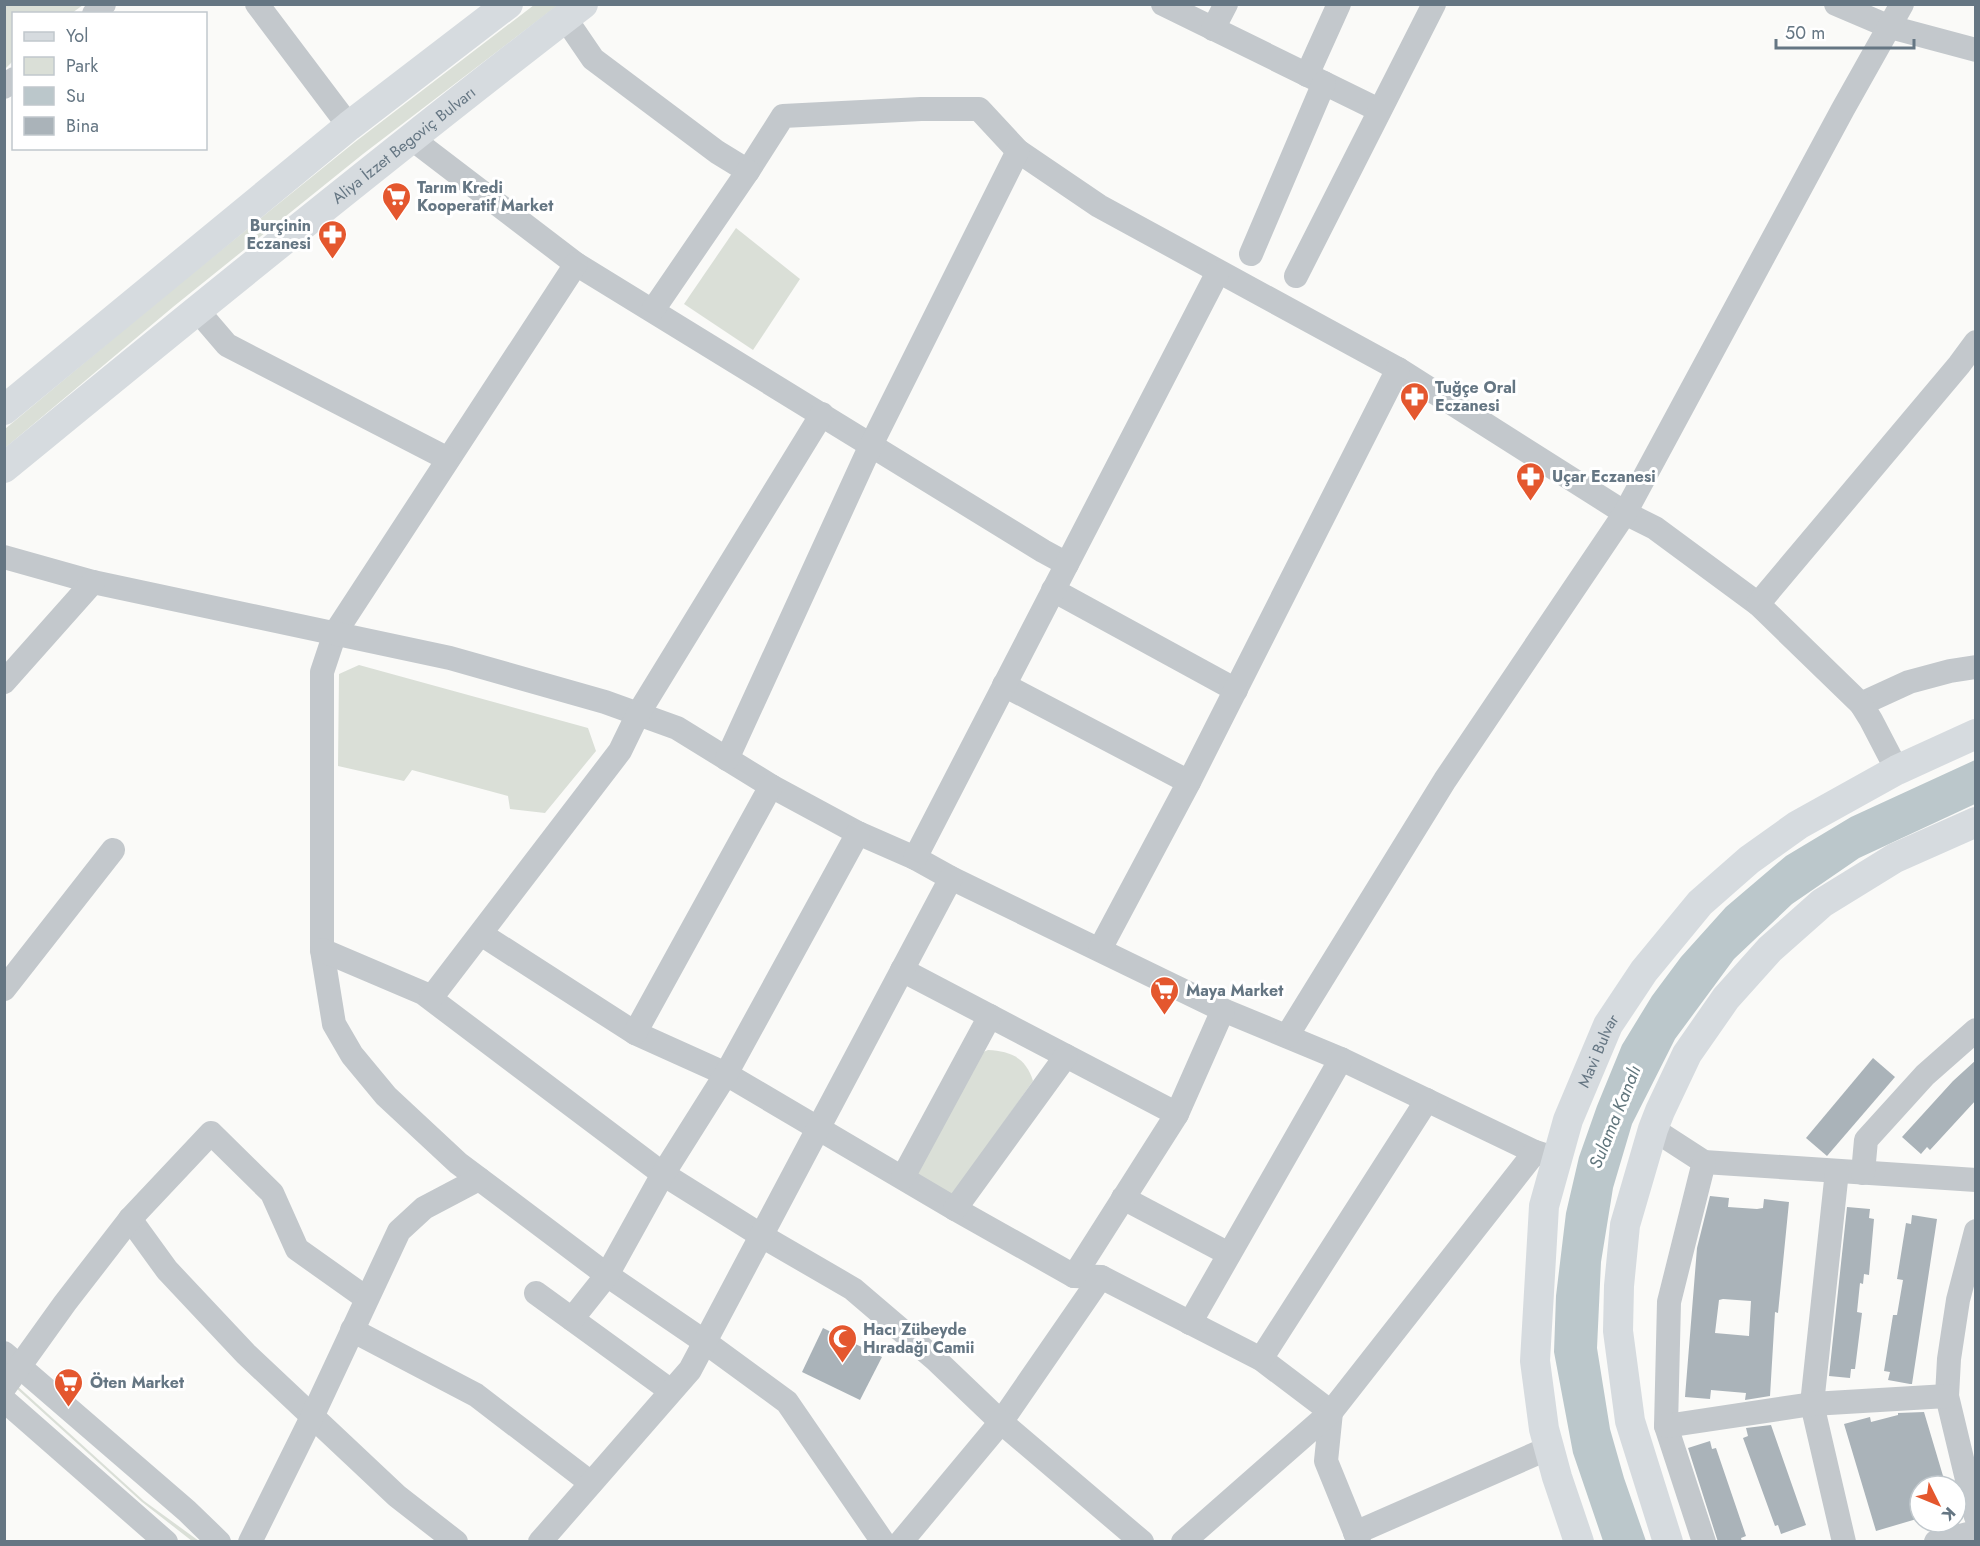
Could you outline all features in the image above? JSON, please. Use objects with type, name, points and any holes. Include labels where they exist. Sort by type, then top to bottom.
[{"type":"main road","points":[[4,410],[350,126],[508,4]]},
{"type":"main road","name":"Aliya İzzet Begoviç Bulvarı","points":[[4,468],[411,138],[574,11]]},
{"type":"main road","name":"Mavi Bulvar","points":[[1579,1542],[1544,1429],[1535,1361],[1546,1155],[1568,1120],[1608,1025],[1644,971],[1700,903],[1749,860],[1798,825],[1898,770],[1976,734]]},
{"type":"main road","points":[[1668,1542],[1630,1421],[1618,1331],[1619,1286],[1625,1225],[1653,1129],[1687,1054],[1726,998],[1770,949],[1822,903],[1895,858],[1976,822]]},
{"type":"street","points":[[257,4],[350,126]]},
{"type":"street","points":[[1163,4],[1379,110]]},
{"type":"street","points":[[1213,29],[1226,4]]},
{"type":"street","points":[[1251,254],[1316,79],[1339,4]]},
{"type":"street","points":[[1296,276],[1434,4]]},
{"type":"street","points":[[1836,4],[1890,27],[1976,50]]},
{"type":"street","points":[[1287,1036],[1446,780],[1625,513],[1902,4]]},
{"type":"street","points":[[574,11],[593,59],[717,152],[748,171]]},
{"type":"street","points":[[653,310],[783,116],[921,109],[980,109],[1018,151],[1099,206],[1398,369],[1625,513],[1655,528],[1758,604],[1861,704],[1898,770]]},
{"type":"street","points":[[411,138],[576,264],[1067,564]]},
{"type":"street","points":[[727,759],[871,445],[1018,151]]},
{"type":"street","points":[[576,264],[335,633],[322,672],[322,950],[334,1024],[352,1055],[386,1096],[458,1163],[607,1275],[705,1342],[786,1402],[883,1542]]},
{"type":"street","points":[[915,858],[1218,272]]},
{"type":"street","points":[[197,310],[227,345],[448,459]]},
{"type":"street","points":[[1758,604],[1976,342]]},
{"type":"street","points":[[1100,949],[1189,782],[1398,369]]},
{"type":"street","points":[[430,998],[620,751],[638,714],[822,414]]},
{"type":"street","points":[[4,557],[93,582],[450,658],[605,702],[677,728],[771,786],[858,833],[915,858],[951,878],[1223,1010],[1341,1059],[1546,1155],[1331,1412],[1183,1542]]},
{"type":"street","points":[[4,682],[93,582]]},
{"type":"street","points":[[1053,590],[1236,690]]},
{"type":"street","points":[[1861,704],[1909,682],[1976,667]]},
{"type":"street","points":[[1004,685],[1189,782]]},
{"type":"street","points":[[635,1033],[771,786]]},
{"type":"street","points":[[572,1319],[607,1275],[663,1174],[726,1074],[858,833]]},
{"type":"street","points":[[4,989],[113,850]]},
{"type":"street","points":[[540,1542],[690,1370],[951,878]]},
{"type":"street","points":[[481,934],[635,1033],[726,1074],[1074,1276],[1101,1277],[1261,1359],[1331,1412]]},
{"type":"street","points":[[322,950],[423,993],[663,1174],[853,1289],[935,1359],[1001,1422],[1142,1542]]},
{"type":"street","points":[[902,970],[1177,1114]]},
{"type":"street","points":[[1074,1276],[1177,1114],[1223,1010]]},
{"type":"street","points":[[903,1177],[990,1016]]},
{"type":"street","points":[[1863,1173],[1866,1140],[1925,1075],[1976,1029]]},
{"type":"street","points":[[955,1209],[1066,1056]]},
{"type":"street","points":[[1190,1323],[1341,1059]]},
{"type":"street","points":[[1261,1359],[1428,1100]]},
{"type":"street","points":[[1653,1129],[1704,1162],[1976,1180]]},
{"type":"street","points":[[4,1388],[12,1359],[65,1303],[130,1219],[211,1133],[272,1193],[297,1249],[366,1298]]},
{"type":"street","points":[[1704,1162],[1669,1302],[1666,1426],[1704,1542]]},
{"type":"street","points":[[1837,1172],[1812,1404],[1844,1542]]},
{"type":"street","points":[[250,1542],[312,1417],[399,1231],[424,1208],[479,1179]]},
{"type":"street","points":[[1124,1198],[1229,1254]]},
{"type":"street","points":[[130,1219],[167,1270],[246,1354],[397,1496],[456,1542]]},
{"type":"street","points":[[1976,1231],[1967,1306],[1949,1359],[1947,1396],[1976,1517]]},
{"type":"street","points":[[901,1542],[1001,1422],[1101,1277]]},
{"type":"street","points":[[536,1293],[671,1391]]},
{"type":"street","points":[[352,1330],[476,1395],[591,1482]]},
{"type":"street","points":[[12,1359],[187,1511],[219,1542]]},
{"type":"street","points":[[1666,1426],[1812,1404],[1947,1396]]},
{"type":"street","points":[[4,1400],[166,1542]]},
{"type":"street","points":[[1331,1412],[1326,1461],[1357,1537],[1549,1448]]},
{"type":"street","points":[[1936,1542],[1976,1532]]},
{"type":"green space","points":[[5,4],[83,4],[73,12],[12,12],[12,62],[5,69]]},
{"type":"green space","points":[[534,5],[558,5],[363,154],[173,307],[5,448],[5,429],[163,297],[355,142]]},
{"type":"green space","points":[[736,228],[800,279],[753,350],[684,304]]},
{"type":"green space","points":[[359,665],[588,728],[596,751],[545,813],[510,809],[508,796],[412,770],[404,781],[338,766],[339,674]]},
{"type":"green space","points":[[988,1050],[1004,1052],[1022,1061],[1033,1081],[948,1201],[908,1180],[981,1053]]},
{"type":"green space","points":[[4,1374],[144,1501],[199,1541],[192,1541],[142,1502],[5,1378]]},
{"type":"water","name":"Sulama Kanalı","points":[[1975,760],[1975,804],[1859,858],[1792,904],[1734,959],[1675,1039],[1632,1124],[1613,1188],[1601,1262],[1597,1348],[1610,1429],[1646,1541],[1603,1541],[1573,1453],[1554,1352],[1556,1296],[1566,1213],[1579,1157],[1622,1045],[1652,996],[1681,957],[1726,907],[1786,856],[1851,817]]},
{"type":"building","points":[[1873,1058],[1895,1077],[1827,1156],[1806,1138]]},
{"type":"building","points":[[1976,1060],[1976,1100],[1930,1150],[1927,1147],[1921,1154],[1902,1137],[1953,1081]]},
{"type":"building","points":[[1710,1196],[1729,1198],[1728,1207],[1763,1208],[1764,1199],[1789,1202],[1778,1313],[1775,1312],[1770,1396],[1745,1400],[1746,1393],[1711,1390],[1710,1399],[1685,1397],[1697,1248]],"holes":[[[1719,1300],[1751,1301],[1749,1336],[1715,1333]]]},
{"type":"building","points":[[1847,1207],[1870,1209],[1869,1218],[1874,1219],[1869,1275],[1864,1274],[1863,1284],[1860,1283],[1857,1312],[1862,1313],[1855,1369],[1851,1369],[1850,1378],[1829,1376]]},
{"type":"building","points":[[1912,1215],[1937,1219],[1912,1384],[1910,1384],[1888,1380],[1890,1372],[1884,1371],[1893,1315],[1897,1315],[1903,1280],[1897,1279],[1906,1223],[1911,1224]]},
{"type":"building","name":"Hacı Zübeyde Hıradağı Camii","points":[[823,1328],[882,1357],[860,1400],[802,1372]]},
{"type":"building","points":[[1924,1412],[1942,1474],[1908,1474],[1908,1522],[1876,1531],[1844,1424],[1870,1417],[1871,1422],[1898,1415],[1898,1413]]},
{"type":"building","points":[[1771,1425],[1806,1525],[1781,1534],[1778,1525],[1775,1526],[1743,1438],[1748,1436],[1746,1428]]},
{"type":"building","points":[[1710,1441],[1712,1449],[1716,1448],[1746,1536],[1741,1538],[1742,1542],[1718,1542],[1688,1448]]},
{"type":"place","name":"Tarım Kredi Kooperatif Market","points":[[396,222]]},
{"type":"place","name":"Burçinin Eczanesi","points":[[332,260]]},
{"type":"place","name":"Tuğçe Oral Eczanesi","points":[[1414,422]]},
{"type":"place","name":"Uçar Eczanesi","points":[[1531,502]]},
{"type":"place","name":"Maya Market","points":[[1165,1016]]},
{"type":"place","name":"Hacı Zübeyde Hıradağı Camii","points":[[842,1364]]},
{"type":"place","name":"Öten Market","points":[[69,1408]]}]
